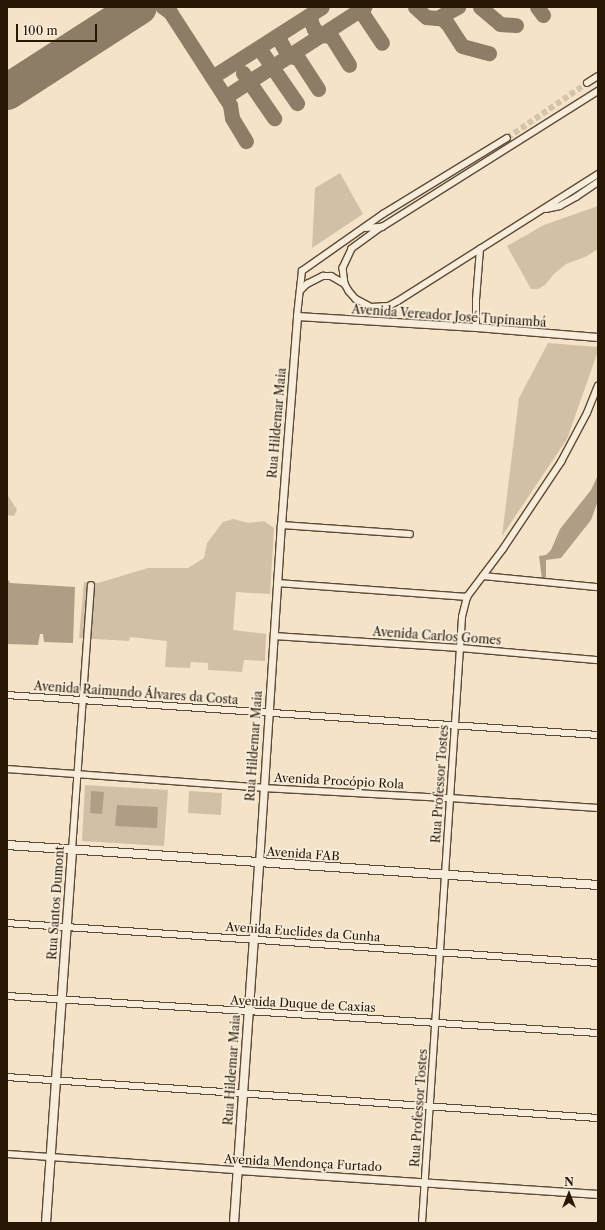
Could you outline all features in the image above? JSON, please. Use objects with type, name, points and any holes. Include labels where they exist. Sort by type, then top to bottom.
[{"type":"main road","name":"Avenida FAB","points":[[7,845],[444,876],[598,885]]},
{"type":"main road","name":"Rua Santos Dumont","points":[[46,1223],[52,1157],[61,1000],[72,850]]},
{"type":"main road","name":"Rua Hildemar Maia","points":[[234,1223],[259,863]]},
{"type":"street","points":[[587,83],[598,76]]},
{"type":"street","points":[[345,284],[343,268],[352,249],[382,227],[598,91]]},
{"type":"street","points":[[365,228],[383,214],[507,138]]},
{"type":"street","points":[[300,291],[307,284],[323,276],[330,276],[345,284],[356,299],[364,304],[371,307],[389,306],[598,174]]},
{"type":"street","points":[[542,210],[560,206],[598,182]]},
{"type":"street","points":[[365,228],[382,227]]},
{"type":"street","name":"Rua Hildemar Maia","points":[[259,863],[281,525],[302,271],[365,228]]},
{"type":"street","points":[[476,327],[480,249]]},
{"type":"street","name":"Avenida Vereador José Tupinambá","points":[[298,316],[476,327],[598,337]]},
{"type":"street","name":"Rua Professor Tostes","points":[[422,1223],[441,951],[444,876],[461,624],[467,597],[561,462],[598,388]]},
{"type":"street","points":[[281,525],[410,534]]},
{"type":"street","points":[[483,576],[598,587]]},
{"type":"street","points":[[277,583],[467,597]]},
{"type":"street","name":"Rua Santos Dumont","points":[[72,850],[81,700],[91,586]]},
{"type":"street","name":"Avenida Carlos Gomes","points":[[274,636],[460,648],[598,660]]},
{"type":"street","name":"Avenida Raimundo Álvares da Costa","points":[[7,695],[268,714],[598,735]]},
{"type":"street","name":"Avenida Procópio Rola","points":[[7,769],[263,788],[598,808]]},
{"type":"street","name":"Avenida Euclides da Cunha","points":[[7,923],[441,951],[598,963]]},
{"type":"street","name":"Avenida Duque de Caxias","points":[[7,996],[598,1033]]},
{"type":"street","points":[[7,1077],[598,1118]]},
{"type":"street","name":"Avenida Mendonça Furtado","points":[[7,1154],[424,1181],[598,1194]]},
{"type":"shaded area","points":[[340,173],[363,214],[312,248],[315,188]]},
{"type":"shaded area","points":[[598,206],[598,249],[585,257],[566,264],[554,274],[545,285],[538,289],[531,289],[507,246],[544,225]]},
{"type":"shaded area","points":[[548,343],[598,347],[598,351],[567,439],[502,536],[519,398]]},
{"type":"shaded area","points":[[598,475],[598,501],[591,520],[561,558],[546,560],[546,580],[542,579],[539,556],[546,555],[551,550],[560,529],[591,490]]},
{"type":"shaded area","points":[[7,494],[17,510],[14,516],[7,515]]},
{"type":"shaded area","points":[[233,519],[248,523],[264,521],[274,528],[270,594],[236,592],[233,630],[266,634],[265,661],[244,660],[242,672],[208,670],[208,663],[191,662],[190,668],[165,667],[167,641],[130,637],[129,641],[79,638],[84,582],[98,583],[148,568],[188,568],[204,558],[207,543],[223,522]]},
{"type":"shaded area","points":[[7,578],[10,583],[75,587],[73,643],[44,642],[43,634],[40,634],[38,645],[7,644]]},
{"type":"shaded area","points":[[85,785],[168,790],[164,846],[82,841]]},
{"type":"shaded area","points":[[91,791],[104,792],[102,814],[90,813]]},
{"type":"shaded area","points":[[189,791],[222,793],[221,815],[188,813]]},
{"type":"shaded area","points":[[117,805],[158,807],[157,828],[115,826]]},
{"type":"taxiway","points":[[163,7],[170,12],[230,105],[232,118],[246,141]]},
{"type":"taxiway","points":[[212,77],[322,7]]},
{"type":"taxiway","points":[[358,7],[382,43]]},
{"type":"taxiway","points":[[225,97],[364,7]]},
{"type":"taxiway","points":[[415,7],[426,17],[437,18],[458,7]]},
{"type":"taxiway","points":[[480,7],[500,24],[516,25]]},
{"type":"taxiway","points":[[537,7],[543,15]]},
{"type":"taxiway","points":[[310,15],[314,29],[321,35],[331,36],[349,65]]},
{"type":"taxiway","points":[[440,17],[447,23],[462,46],[489,53]]},
{"type":"taxiway","points":[[279,35],[280,41],[286,52],[290,56],[298,58],[318,89]]},
{"type":"taxiway","points":[[259,48],[297,103]]},
{"type":"taxiway","points":[[243,73],[274,118]]},
{"type":"runway","points":[[7,92],[139,7]]},
{"type":"tunnel","points":[[507,138],[587,83]]}]
